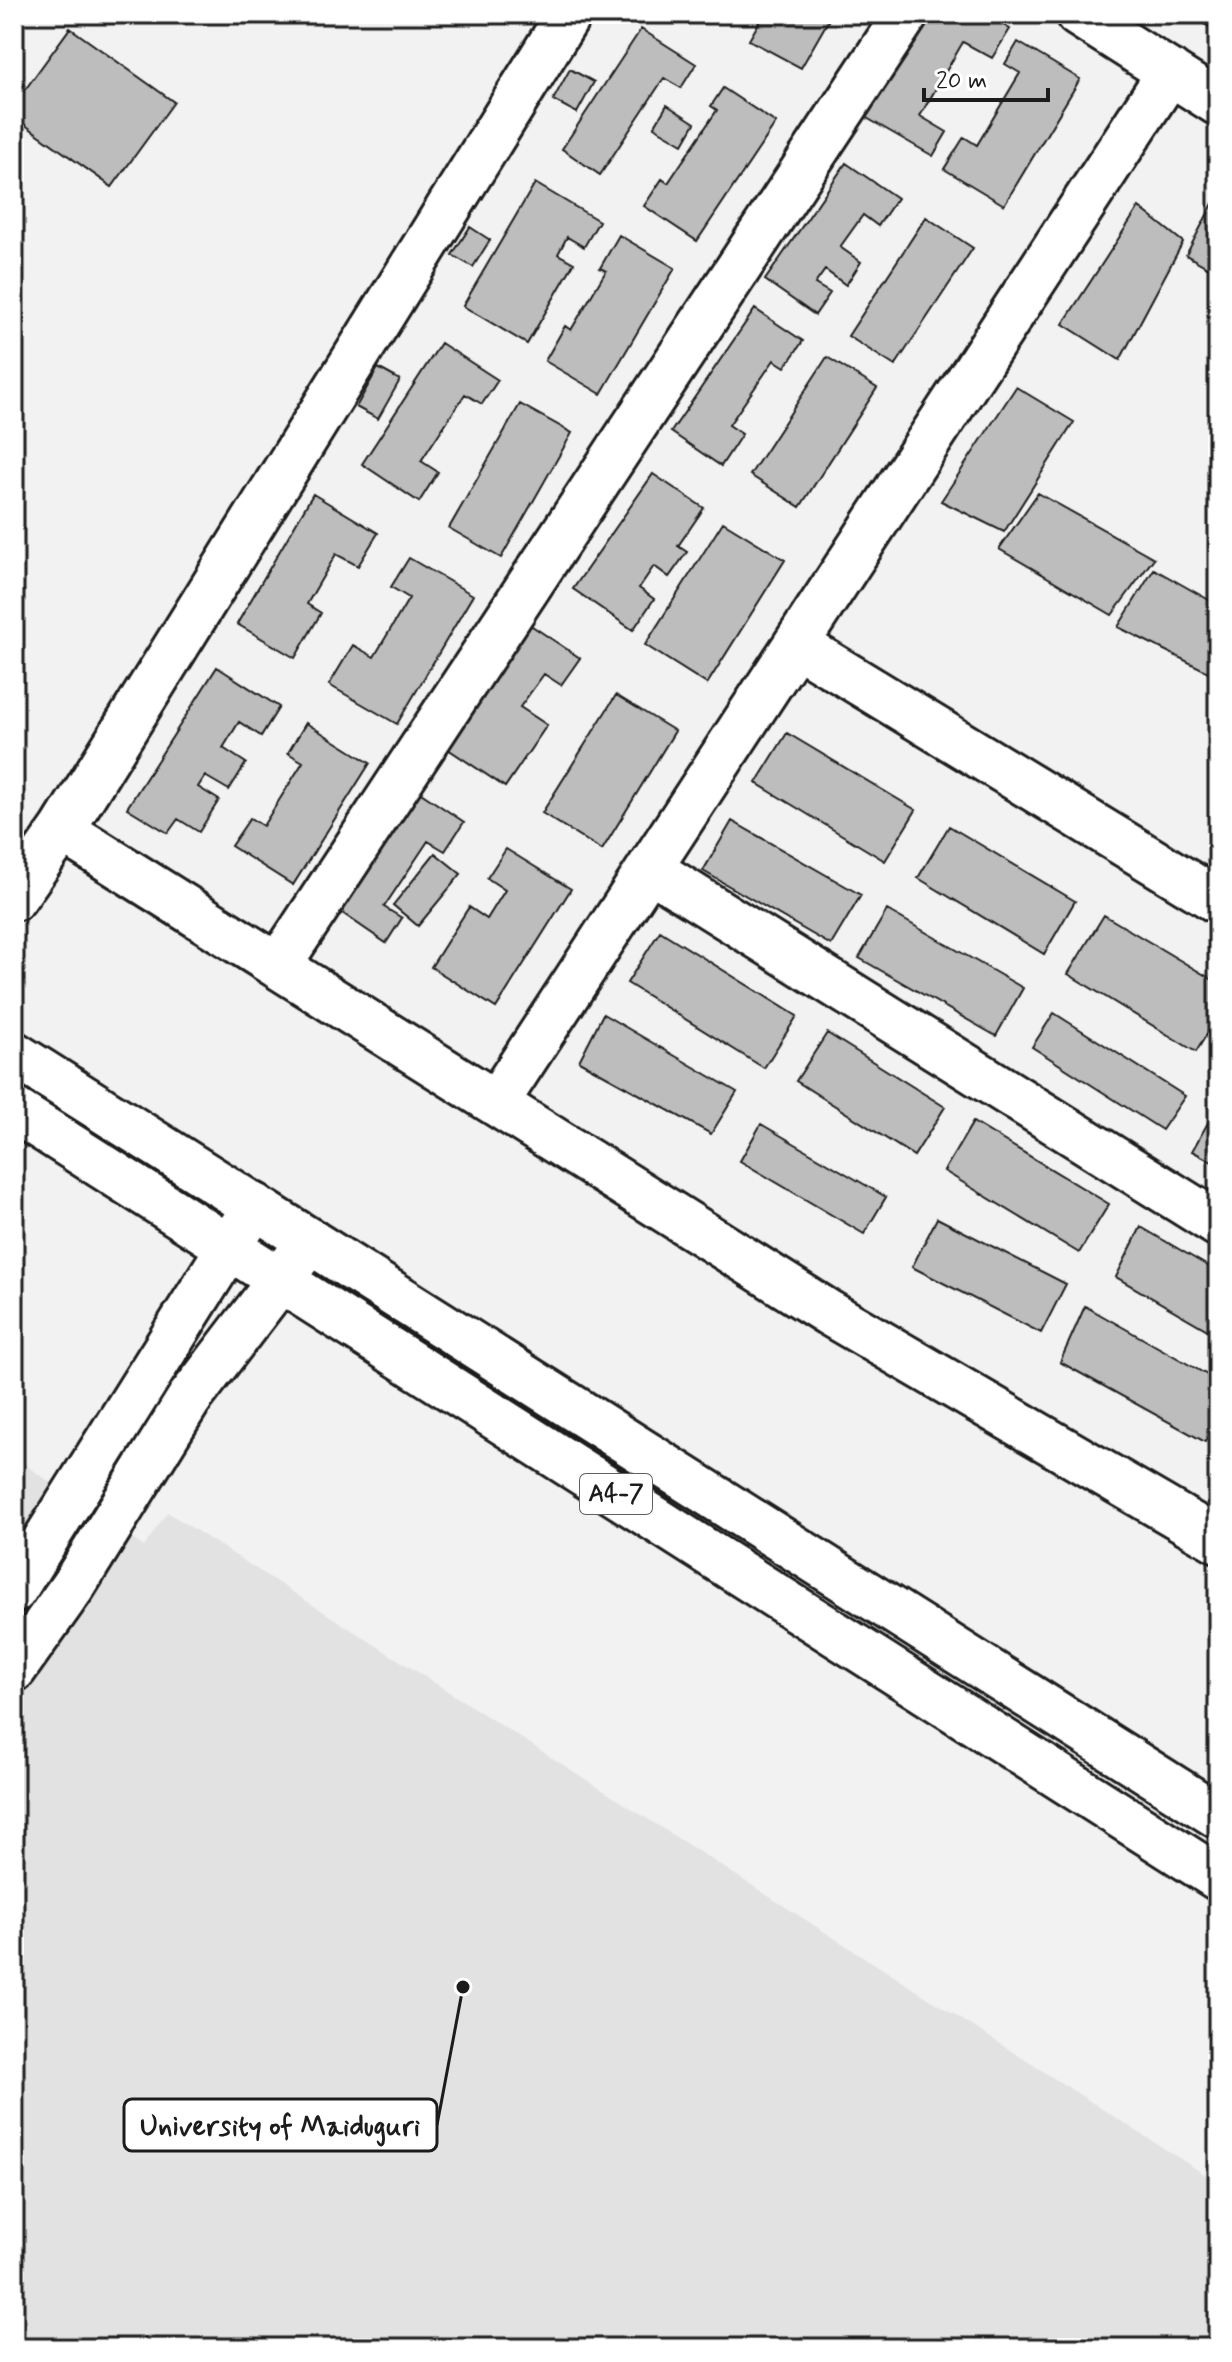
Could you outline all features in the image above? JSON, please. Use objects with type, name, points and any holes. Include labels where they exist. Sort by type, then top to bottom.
[{"type":"main road","points":[[14,898],[62,830],[569,14]]},
{"type":"main road","points":[[278,966],[906,14]]},
{"type":"main road","points":[[1078,14],[1218,103]]},
{"type":"main road","points":[[496,1103],[1170,72]]},
{"type":"main road","points":[[796,644],[1218,901]]},
{"type":"main road","points":[[62,830],[829,1313],[1218,1540]]},
{"type":"main road","points":[[650,869],[1218,1224]]},
{"type":"main road","name":"A4-7","points":[[14,1054],[1218,1816]]},
{"type":"main road","name":"A4-7","points":[[14,1110],[1218,1878]]},
{"type":"main road","points":[[14,1590],[255,1206]]},
{"type":"main road","points":[[14,1669],[73,1586],[189,1399],[310,1241]]},
{"type":"shaded area","points":[[14,1457],[144,1547],[167,1512],[1218,2183],[1218,2348],[14,2348]]},
{"type":"building","points":[[764,14],[832,14],[801,68],[749,40]]},
{"type":"building","points":[[926,14],[984,14],[1010,29],[992,58],[963,42],[920,116],[947,132],[933,156],[865,117]]},
{"type":"building","points":[[1187,14],[1218,14],[1218,32]]},
{"type":"building","points":[[70,28],[174,102],[112,187],[14,117],[14,105]]},
{"type":"building","points":[[641,29],[696,64],[681,88],[664,78],[600,175],[562,149]]},
{"type":"building","points":[[1018,42],[1080,79],[1004,205],[944,169],[964,137],[977,145],[1020,73],[1005,64]]},
{"type":"building","points":[[570,69],[594,82],[577,113],[553,100]]},
{"type":"building","points":[[723,88],[776,123],[697,241],[644,206],[662,179],[668,183],[717,110],[711,106]]},
{"type":"building","points":[[667,105],[695,123],[683,144],[654,127]]},
{"type":"building","points":[[846,163],[897,198],[878,226],[863,215],[840,247],[861,262],[846,285],[825,270],[815,284],[830,293],[815,315],[765,280]]},
{"type":"building","points":[[535,183],[599,221],[584,247],[567,237],[558,254],[574,263],[527,344],[463,306]]},
{"type":"building","points":[[1218,194],[1218,273],[1186,255]]},
{"type":"building","points":[[1139,207],[1183,242],[1120,360],[1063,324]]},
{"type":"building","points":[[926,217],[973,248],[895,366],[848,336]]},
{"type":"building","points":[[470,227],[490,240],[473,267],[452,255]]},
{"type":"building","points":[[619,235],[675,268],[601,394],[545,361],[565,326],[571,330],[606,271],[600,268]]},
{"type":"building","points":[[755,309],[803,341],[785,367],[774,360],[729,425],[742,434],[721,466],[671,432]]},
{"type":"building","points":[[441,343],[498,380],[482,404],[465,394],[421,461],[438,472],[419,502],[362,464]]},
{"type":"building","points":[[827,357],[877,388],[800,507],[750,475]]},
{"type":"building","points":[[378,368],[400,380],[378,419],[356,407]]},
{"type":"building","points":[[1016,387],[1074,422],[1004,532],[941,501]]},
{"type":"building","points":[[520,404],[572,433],[501,558],[449,528]]},
{"type":"building","points":[[653,474],[704,508],[678,546],[687,552],[669,577],[654,566],[639,588],[654,599],[633,630],[573,589]]},
{"type":"building","points":[[1038,493],[1154,558],[1112,615],[999,549]]},
{"type":"building","points":[[313,494],[378,533],[358,566],[336,554],[307,604],[321,613],[295,658],[237,624]]},
{"type":"building","points":[[723,522],[785,560],[707,684],[645,645]]},
{"type":"building","points":[[409,558],[473,595],[397,724],[329,685],[353,645],[374,657],[409,598],[391,587]]},
{"type":"building","points":[[1154,569],[1218,605],[1218,677],[1118,627]]},
{"type":"building","points":[[526,622],[580,658],[561,685],[544,674],[520,707],[547,725],[505,787],[442,745]]},
{"type":"building","points":[[217,667],[279,707],[261,736],[239,722],[223,748],[246,763],[229,790],[205,776],[198,787],[219,800],[199,832],[178,819],[168,833],[127,808]]},
{"type":"building","points":[[616,695],[675,731],[602,850],[542,813]]},
{"type":"building","points":[[306,723],[370,763],[293,885],[231,846],[250,818],[263,826],[303,762],[288,753]]},
{"type":"building","points":[[787,733],[916,810],[885,861],[756,783]]},
{"type":"building","points":[[412,787],[464,822],[445,851],[428,841],[384,907],[402,918],[386,943],[332,906]]},
{"type":"building","points":[[732,821],[861,895],[831,945],[703,871]]},
{"type":"building","points":[[949,826],[1075,901],[1044,954],[918,878]]},
{"type":"building","points":[[506,849],[571,889],[496,1008],[431,967],[469,907],[487,919],[505,890],[487,878]]},
{"type":"building","points":[[435,853],[461,874],[418,926],[393,905]]},
{"type":"building","points":[[887,910],[1023,988],[996,1036],[859,958]]},
{"type":"building","points":[[1104,915],[1218,983],[1218,1016],[1196,1052],[1068,974]]},
{"type":"building","points":[[660,931],[797,1016],[764,1068],[627,983]]},
{"type":"building","points":[[1054,1013],[1185,1096],[1162,1130],[1032,1047]]},
{"type":"building","points":[[603,1014],[737,1092],[711,1134],[579,1061]]},
{"type":"building","points":[[827,1033],[945,1107],[914,1156],[796,1081]]},
{"type":"building","points":[[1218,1105],[1218,1165],[1192,1151]]},
{"type":"building","points":[[973,1122],[1109,1204],[1079,1253],[944,1171]]},
{"type":"building","points":[[761,1124],[886,1197],[864,1234],[740,1161]]},
{"type":"building","points":[[937,1218],[1066,1284],[1041,1333],[912,1267]]},
{"type":"building","points":[[1141,1227],[1218,1272],[1218,1336],[1116,1277]]},
{"type":"building","points":[[1085,1306],[1218,1381],[1218,1419],[1205,1442],[1060,1362]]},
{"type":"place","name":"University of Maiduguri","points":[[463,1987]]}]
